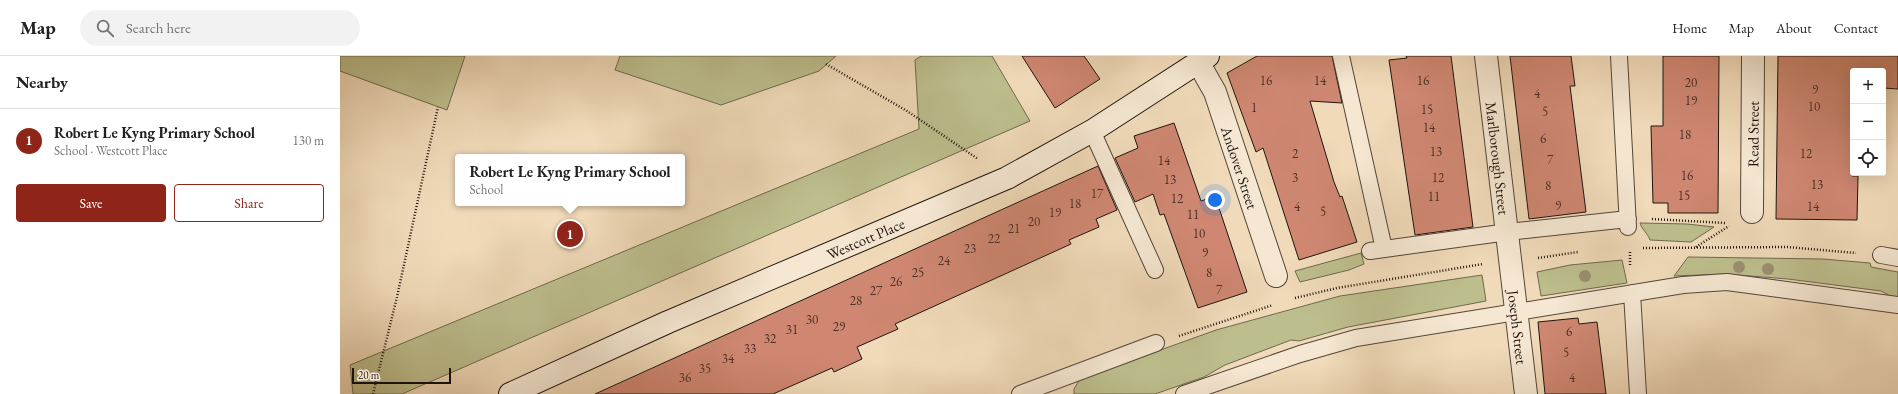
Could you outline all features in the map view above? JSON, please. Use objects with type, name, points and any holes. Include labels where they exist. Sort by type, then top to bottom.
[{"type":"main road","name":"Marlborough Street","points":[[1486,56],[1511,261]]},
{"type":"main road","name":"Read Street","points":[[1752,212],[1753,56]]},
{"type":"main road","name":"Westcott Place","points":[[510,394],[682,316],[1007,178],[1092,131],[1203,59]]},
{"type":"main road","name":"Andover Street","points":[[1203,59],[1276,276]]},
{"type":"main road","name":"Joseph Street","points":[[1511,261],[1526,394]]},
{"type":"lane","points":[[1341,56],[1377,250],[1508,232],[1628,223],[1619,56]]},
{"type":"lane","points":[[1092,131],[1155,270]]},
{"type":"lane","points":[[1881,255],[1898,258]]},
{"type":"lane","points":[[1184,394],[1300,354],[1356,338],[1418,327],[1518,313],[1683,285],[1727,282],[1898,305]]},
{"type":"lane","points":[[1632,293],[1638,394]]},
{"type":"lane","points":[[1020,394],[1057,387],[1156,344]]},
{"type":"path","points":[[826,64],[907,111],[980,160]]},
{"type":"path","points":[[373,394],[396,298],[438,107]]},
{"type":"path","points":[[1628,223],[1716,221],[1732,224],[1695,248]]},
{"type":"path","points":[[1630,248],[1631,270]]},
{"type":"green space","points":[[340,56],[465,56],[447,110],[340,71]]},
{"type":"green space","points":[[620,56],[836,56],[819,71],[721,105],[615,70]]},
{"type":"green space","points":[[921,56],[992,56],[1030,121],[402,394],[353,394],[350,365],[919,129],[915,60]]},
{"type":"green space","points":[[1640,223],[1687,224],[1714,227],[1691,242],[1650,240]]},
{"type":"green space","points":[[1361,253],[1364,264],[1349,270],[1300,282],[1295,271]]},
{"type":"green space","points":[[1688,257],[1823,259],[1870,263],[1871,267],[1898,272],[1898,300],[1881,291],[1788,279],[1725,274],[1674,276]]},
{"type":"green space","points":[[1622,260],[1627,283],[1541,296],[1537,272],[1570,265]]},
{"type":"green space","points":[[1482,275],[1486,301],[1348,327],[1299,341],[1291,340],[1225,365],[1204,377],[1155,394],[1074,394],[1074,389],[1080,379],[1216,330],[1340,296]]},
{"type":"building","points":[[1022,56],[1084,56],[1100,79],[1055,108]]},
{"type":"building","points":[[1257,56],[1332,56],[1342,103],[1310,101],[1334,182],[1340,197],[1342,196],[1357,242],[1299,260],[1263,148],[1256,152],[1227,73]]},
{"type":"building","points":[[1406,56],[1451,56],[1473,227],[1415,235],[1389,60],[1407,58]]},
{"type":"building","points":[[1510,56],[1571,56],[1575,86],[1570,86],[1586,212],[1529,219]]},
{"type":"building","points":[[1663,56],[1719,56],[1718,213],[1668,213],[1668,203],[1653,203],[1651,126],[1663,126]]},
{"type":"building","points":[[1778,56],[1898,56],[1898,89],[1886,88],[1886,68],[1850,68],[1850,176],[1858,176],[1857,220],[1776,219]]},
{"type":"building","points":[[1174,123],[1201,201],[1215,196],[1247,292],[1198,308],[1164,214],[1160,215],[1153,194],[1135,202],[1115,158],[1138,148],[1134,136]]},
{"type":"building","points":[[1098,166],[1117,210],[1096,219],[1099,227],[1069,240],[1071,244],[895,324],[898,329],[857,347],[862,359],[834,372],[832,368],[773,394],[595,394]]},
{"type":"building","points":[[1578,318],[1579,324],[1597,322],[1606,394],[1545,394],[1538,322]]},
{"type":"place","name":"Robert Le Kyng Primary School","points":[[570,234]]}]
